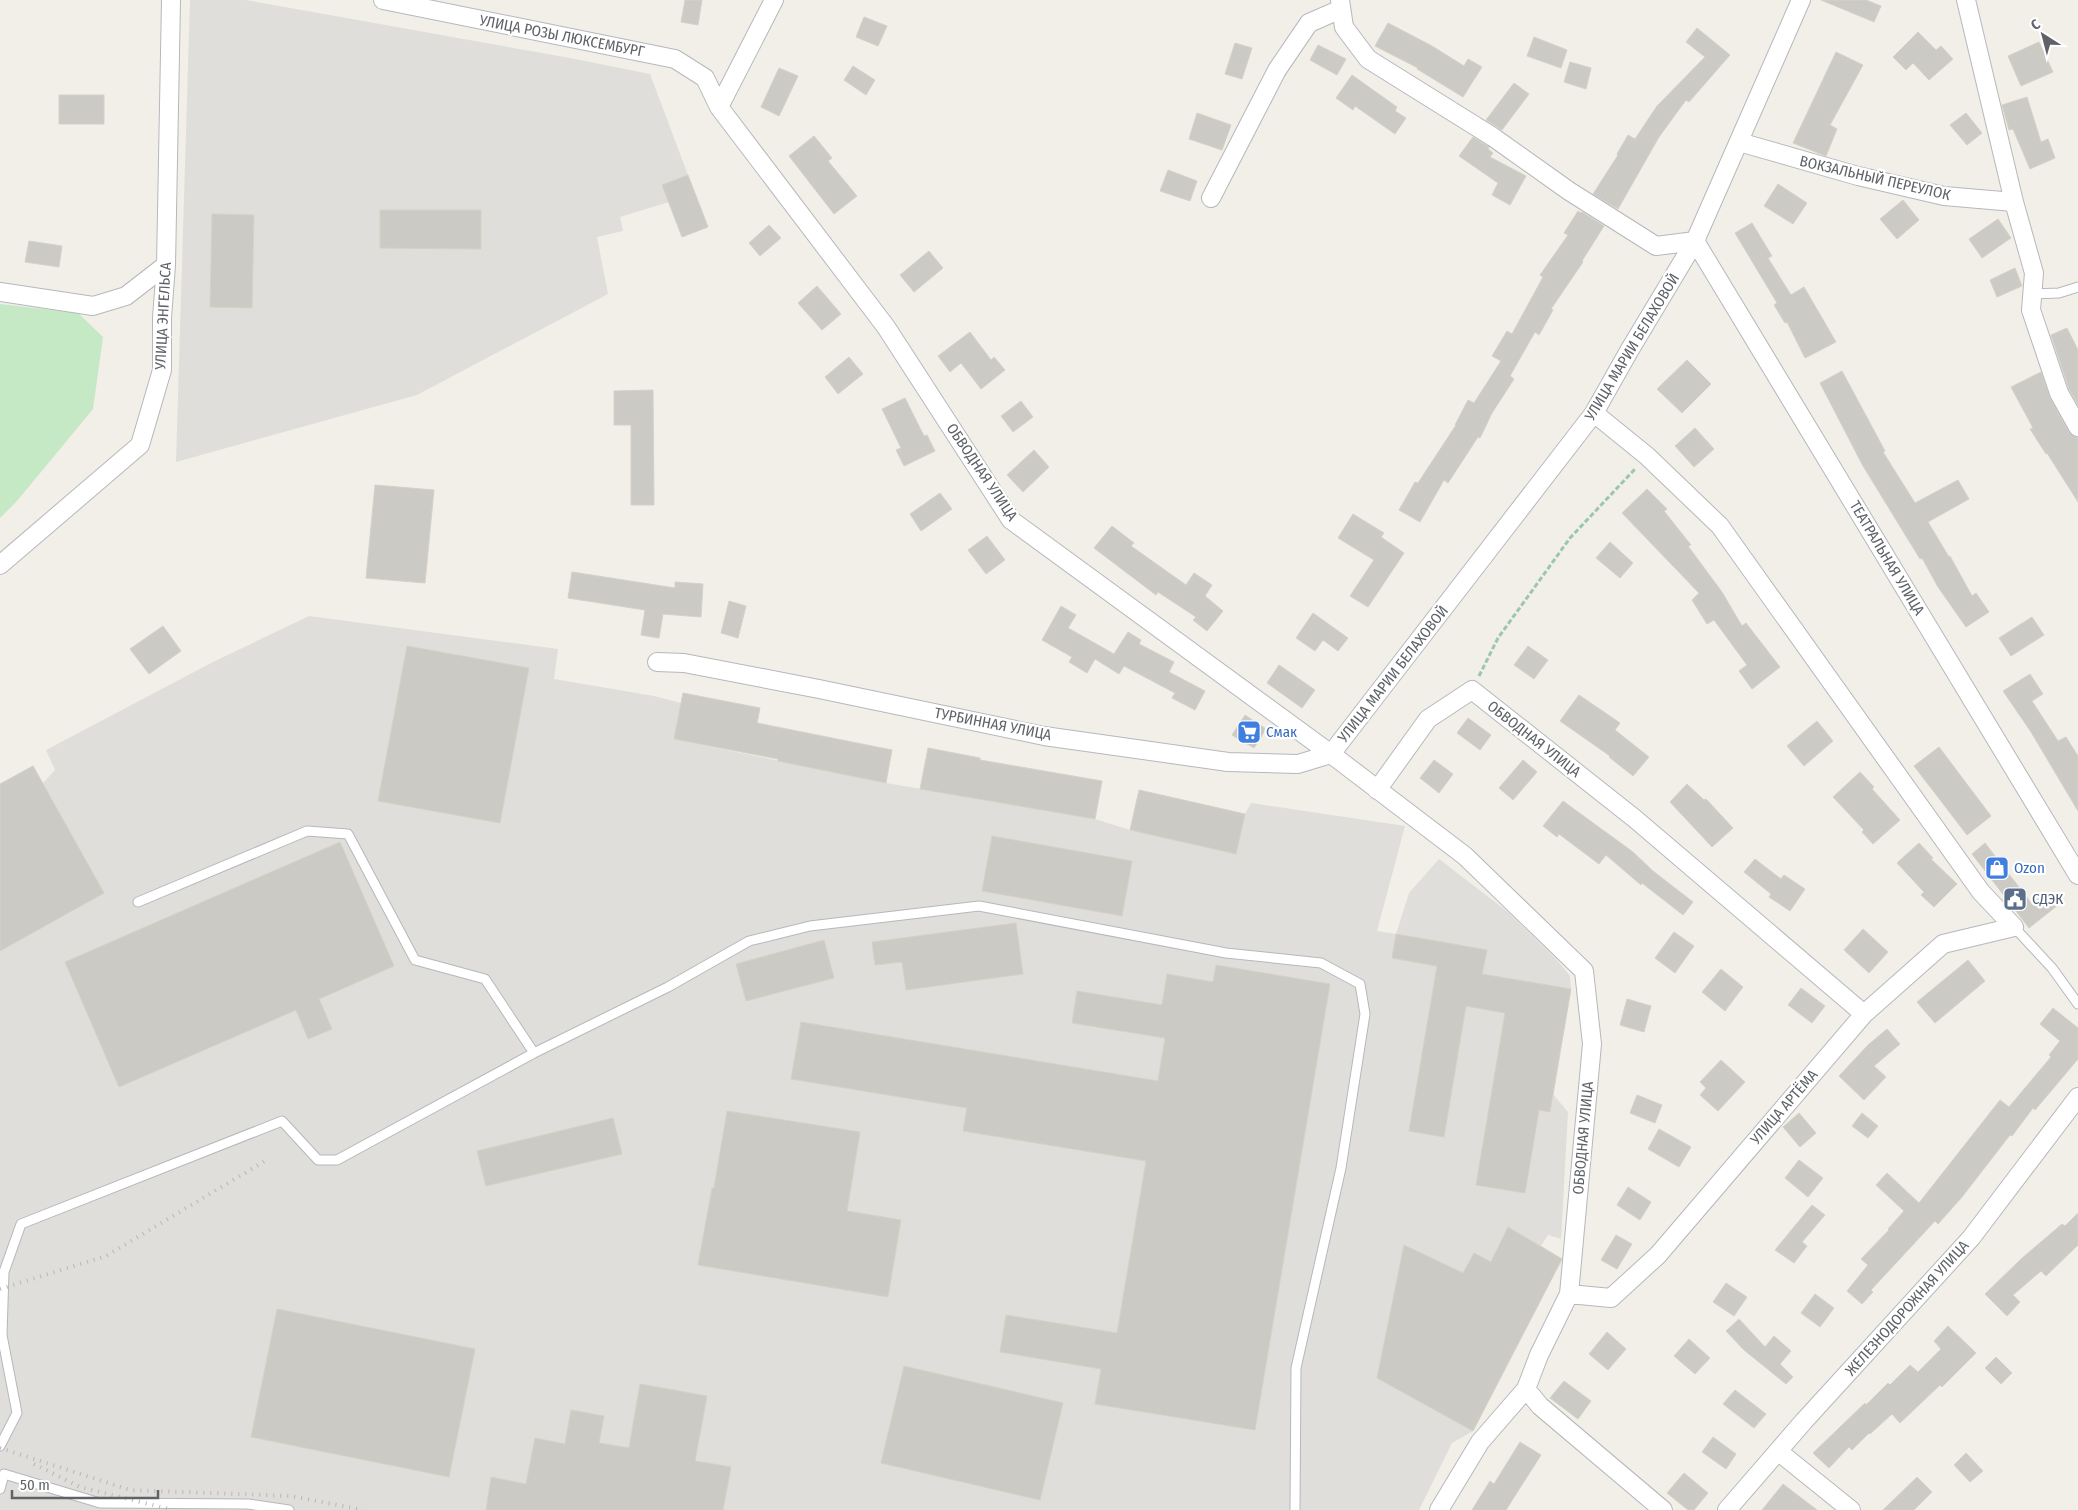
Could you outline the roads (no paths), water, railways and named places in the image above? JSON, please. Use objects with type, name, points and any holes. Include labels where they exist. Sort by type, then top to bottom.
[{"type":"street","name":"УЛИЦА ЭНГЕЛЬСА","points":[[0,565],[140,445],[162,370],[171,0]]},
{"type":"street","name":"УЛИЦА РОЗЫ ЛЮКСЕМБУРГ","points":[[383,0],[676,59],[705,78],[719,107]]},
{"type":"street","points":[[719,107],[774,0]]},
{"type":"street","name":"УЛИЦА МАРИИ БЕЛАХОВОЙ","points":[[1331,754],[1594,413],[1629,350],[1695,241],[1801,0]]},
{"type":"street","points":[[1966,0],[2014,202],[2034,273],[2031,310],[2059,393],[2078,427]]},
{"type":"street","points":[[1211,198],[1277,70],[1309,23],[1341,5],[1344,27],[1368,59],[1493,137],[1569,191],[1656,246],[1695,241]]},
{"type":"street","name":"ОБВОДНАЯ УЛИЦА","points":[[719,107],[886,327],[1011,520],[1331,754],[1465,856],[1584,971],[1592,1044],[1569,1294],[1539,1355],[1526,1389]]},
{"type":"street","name":"ВОКЗАЛЬНЫЙ ПЕРЕУЛОК","points":[[1739,142],[1858,176],[1944,196],[2014,202]]},
{"type":"street","name":"ТЕАТРАЛЬНАЯ УЛИЦА","points":[[1695,241],[2078,875]]},
{"type":"street","points":[[0,292],[93,306],[126,296],[166,265]]},
{"type":"street","points":[[1594,413],[1647,456],[1720,526],[1982,892],[2014,927]]},
{"type":"street","name":"ТУРБИННАЯ УЛИЦА","points":[[657,662],[684,663],[790,683],[1044,736],[1228,762],[1298,764],[1331,754]]},
{"type":"street","name":"ОБВОДНАЯ УЛИЦА","points":[[1377,790],[1428,720],[1472,690],[1634,818],[1864,1014]]},
{"type":"street","name":"УЛИЦА АРТЁМА","points":[[1569,1294],[1611,1298],[1658,1255],[1864,1014],[1944,944],[2014,927]]},
{"type":"street","name":"ЖЕЛЕЗНОДОРОЖНАЯ УЛИЦА","points":[[1727,1510],[1804,1421],[1971,1238],[2078,1097]]},
{"type":"street","points":[[1439,1510],[1480,1442],[1526,1389],[1540,1406],[1663,1510]]},
{"type":"street","points":[[1779,1452],[1851,1510]]},
{"type":"lane","points":[[2032,294],[2059,293],[2078,287]]},
{"type":"lane","points":[[138,902],[307,831],[348,834],[415,960],[486,979],[534,1053]]},
{"type":"lane","points":[[0,1446],[17,1413],[2,1335],[4,1272],[21,1224],[282,1121],[318,1160],[336,1160],[534,1053],[668,987],[749,941],[810,926],[979,906],[1226,954],[1321,963],[1360,984],[1365,1014],[1341,1168],[1296,1368],[1296,1510]]},
{"type":"lane","points":[[2014,927],[2052,968],[2078,1004]]},
{"type":"lane","points":[[0,1489],[2,1472],[100,1503],[248,1504],[289,1510]]},
{"type":"railway","points":[[0,1289],[106,1256],[265,1161]]},
{"type":"railway","points":[[0,1448],[130,1490],[291,1496],[363,1510]]},
{"type":"railway","points":[[34,1464],[80,1487],[173,1510]]},
{"type":"place","name":"Смак","points":[[1249,732]]},
{"type":"place","name":"Ozon","points":[[1997,868]]},
{"type":"place","name":"СДЭК","points":[[2015,899]]}]
